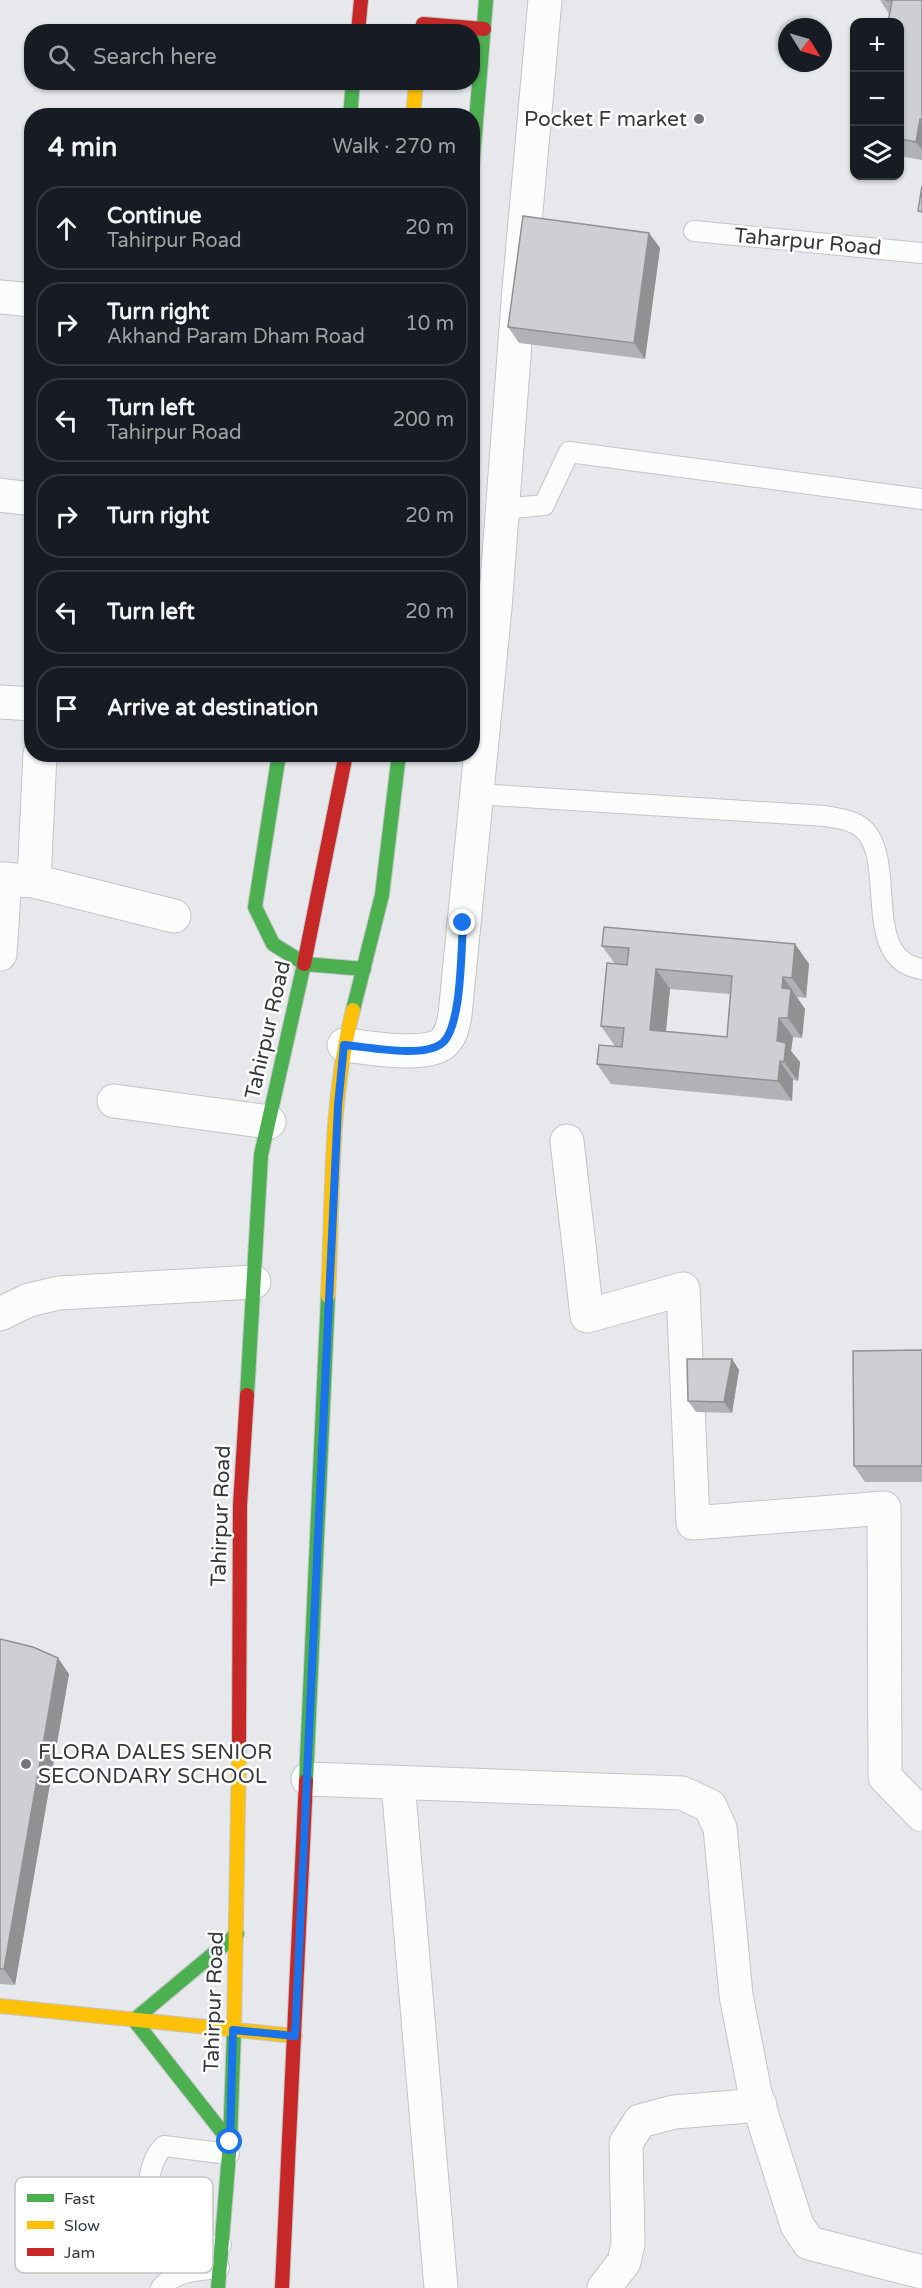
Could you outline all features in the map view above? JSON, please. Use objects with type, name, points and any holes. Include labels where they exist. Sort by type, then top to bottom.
[{"type":"main road","points":[[359,24],[361,0]]},
{"type":"main road","points":[[480,76],[486,0]]},
{"type":"main road","points":[[423,24],[425,8]]},
{"type":"main road","points":[[480,29],[484,29]]},
{"type":"main road","points":[[351,108],[352,90]]},
{"type":"main road","points":[[413,108],[416,90]]},
{"type":"main road","points":[[477,108],[479,90]]},
{"type":"main road","points":[[278,762],[255,907],[273,944],[305,964],[364,969]]},
{"type":"main road","name":"Tahirpur Road","points":[[218,2288],[230,2148],[237,1934],[240,1505],[261,1155],[305,964],[313,912],[344,762]]},
{"type":"main road","points":[[282,2288],[308,1779],[337,1117],[344,1045],[382,895],[398,762]]},
{"type":"main road","points":[[134,2020],[237,1934]]},
{"type":"main road","points":[[0,2006],[295,2036]]},
{"type":"main road","points":[[134,2020],[230,2148]]},
{"type":"street","points":[[480,750],[545,0]]},
{"type":"street","points":[[0,297],[24,299]]},
{"type":"street","points":[[0,495],[24,498]]},
{"type":"street","points":[[0,702],[24,704]]},
{"type":"street","points":[[0,954],[38,762]]},
{"type":"street","points":[[344,1045],[427,1050],[441,1044],[451,1034],[455,1016],[479,762]]},
{"type":"street","points":[[13,880],[174,916]]},
{"type":"street","points":[[114,1101],[269,1122]]},
{"type":"street","points":[[567,1141],[588,1316],[682,1289],[693,1524],[884,1508],[885,1777],[922,1815]]},
{"type":"street","points":[[0,1314],[29,1300],[59,1293],[254,1282]]},
{"type":"street","points":[[308,1779],[682,1793],[710,1806],[720,1828],[736,1995],[760,2105],[797,2225],[809,2243],[922,2272]]},
{"type":"street","points":[[398,1783],[441,2288]]},
{"type":"street","points":[[604,2288],[624,2262],[628,2244],[626,2143],[640,2121],[674,2112],[760,2105]]},
{"type":"lane","name":"Taharpur Road","points":[[693,231],[922,253]]},
{"type":"lane","points":[[502,508],[544,505],[569,452],[922,499]]},
{"type":"lane","points":[[476,794],[825,816],[851,821],[867,833],[876,853],[880,894],[891,951],[907,967],[922,969]]},
{"type":"lane","points":[[150,2177],[156,2154],[164,2146],[230,2148]]},
{"type":"lane","points":[[213,2245],[221,2245]]},
{"type":"lane","points":[[213,2269],[219,2268]]},
{"type":"lane","points":[[161,2288],[167,2280],[188,2273]]},
{"type":"building","points":[[885,0],[922,0],[922,119],[920,119],[916,142],[904,140],[904,18],[889,18],[892,1]]},
{"type":"building","points":[[922,186],[922,212],[918,211]]},
{"type":"building","points":[[523,216],[649,233],[634,343],[508,327]]},
{"type":"building","points":[[604,927],[795,944],[792,978],[783,977],[782,988],[791,989],[788,1018],[779,1018],[777,1041],[786,1043],[784,1062],[780,1061],[778,1081],[597,1064],[599,1045],[622,1047],[624,1028],[601,1026],[607,963],[627,965],[629,948],[602,946]],"holes":[[[656,969],[732,976],[727,1037],[650,1030]]]},
{"type":"building","points":[[922,1350],[922,1466],[854,1466],[853,1351]]},
{"type":"building","points":[[687,1359],[732,1359],[724,1402],[688,1401]]},
{"type":"building","name":"FLORA DALES SENIOR SECONDARY SCHOOL","points":[[0,1639],[33,1647],[58,1658],[4,1969],[0,1969]]},
{"type":"traffic: fast","points":[[480,73],[486,0]]},
{"type":"traffic: fast","points":[[351,108],[352,90]]},
{"type":"traffic: fast","points":[[477,108],[479,90]]},
{"type":"traffic: fast","points":[[278,762],[255,907],[273,944],[305,964],[364,969]]},
{"type":"traffic: fast","points":[[353,1010],[382,895],[398,762]]},
{"type":"traffic: fast","points":[[247,1395],[261,1155],[304,964]]},
{"type":"traffic: fast","points":[[306,1781],[328,1296]]},
{"type":"traffic: fast","points":[[230,2142],[134,2020],[237,1934]]},
{"type":"traffic: fast","points":[[218,2288],[230,2142],[234,2030]]},
{"type":"traffic: slow","points":[[414,108],[415,90]]},
{"type":"traffic: slow","points":[[328,1296],[336,1116],[345,1045],[353,1010]]},
{"type":"traffic: slow","points":[[234,2030],[239,1749]]},
{"type":"traffic: slow","points":[[0,2006],[295,2036]]},
{"type":"traffic: jam","points":[[359,24],[361,0]]},
{"type":"traffic: jam","points":[[480,29],[484,29]]},
{"type":"traffic: jam","points":[[304,964],[344,762]]},
{"type":"traffic: jam","points":[[239,1749],[240,1505],[247,1395]]},
{"type":"traffic: jam","points":[[282,2288],[306,1781]]},
{"type":"place","name":"Pocket F market","points":[[699,119]]},
{"type":"place","name":"FLORA DALES SENIOR SECONDARY SCHOOL","points":[[26,1764]]},
{"type":"route","points":[[230,2142],[233,2030],[295,2036],[338,1105],[344,1045],[427,1050],[441,1044],[451,1034],[455,1016],[463,923]]}]
